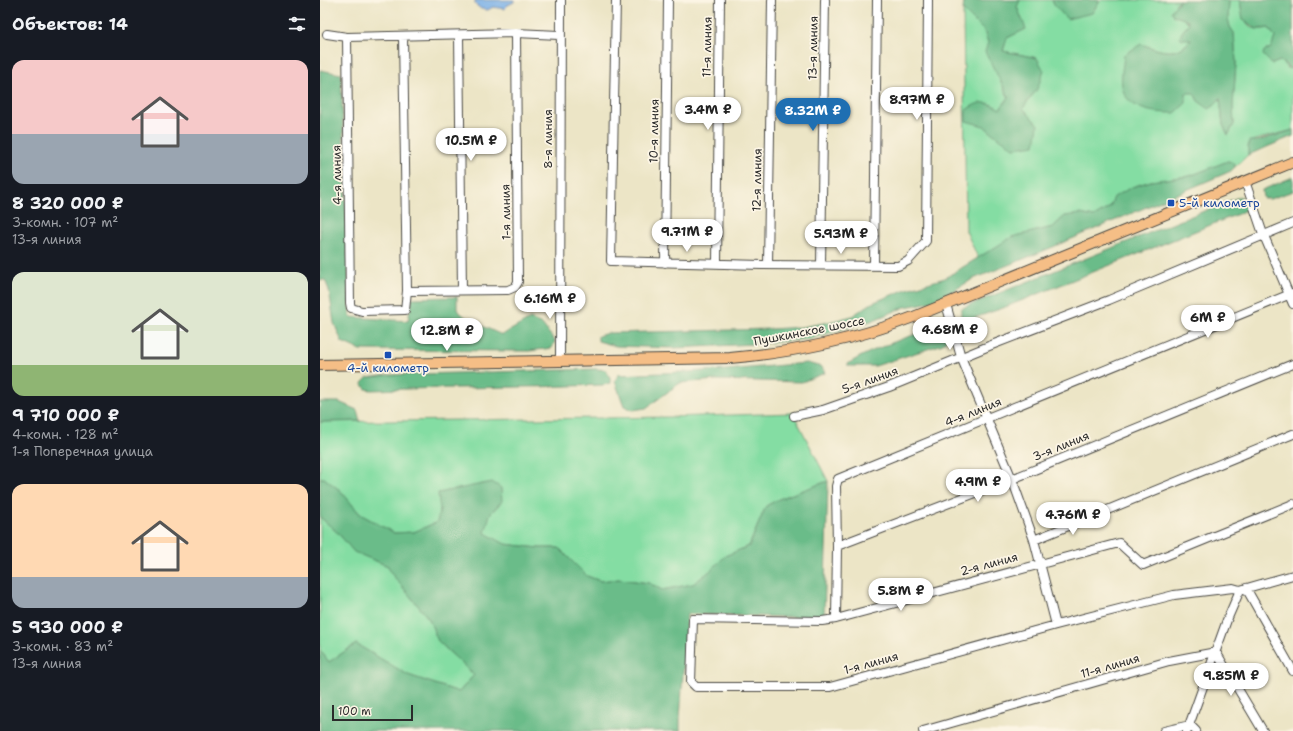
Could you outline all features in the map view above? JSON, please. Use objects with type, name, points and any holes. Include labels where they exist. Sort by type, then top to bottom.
[{"type":"main road","name":"Пушкинское шоссе","points":[[320,365],[723,358],[767,354],[824,344],[876,331],[946,304],[1293,162]]},
{"type":"street","name":"8-я линия","points":[[560,362],[561,0]]},
{"type":"street","points":[[616,0],[611,261],[874,266],[898,266],[908,261],[926,241],[928,0]]},
{"type":"street","name":"10-я линия","points":[[665,263],[668,0]]},
{"type":"street","name":"11-я линия","points":[[717,263],[720,0]]},
{"type":"street","name":"12-я линия","points":[[765,265],[767,250],[772,0]]},
{"type":"street","name":"13-я линия","points":[[821,264],[825,0]]},
{"type":"street","points":[[874,266],[877,0]]},
{"type":"street","points":[[327,34],[347,37],[516,33],[560,34]]},
{"type":"street","name":"1-я линия","points":[[462,290],[508,290],[515,287],[518,282],[516,33]]},
{"type":"street","points":[[403,36],[407,291],[462,290],[459,35]]},
{"type":"street","name":"4-я линия","points":[[347,37],[351,308],[354,310],[405,310],[407,291]]},
{"type":"street","points":[[1245,182],[1264,235],[1291,294],[1293,304]]},
{"type":"street","points":[[1264,235],[1293,223]]},
{"type":"street","name":"5-я линия","points":[[794,416],[823,410],[856,399],[1109,300],[1264,235]]},
{"type":"street","name":"4-я линия","points":[[837,546],[836,486],[838,479],[1291,294]]},
{"type":"street","points":[[946,304],[961,357],[988,418],[1034,540],[1056,625]]},
{"type":"street","name":"3-я линия","points":[[837,546],[1012,479],[1293,364]]},
{"type":"street","points":[[1034,540],[1293,434]]},
{"type":"street","name":"2-я линия","points":[[693,619],[822,621],[836,619],[1119,543],[1143,565],[1293,504]]},
{"type":"street","points":[[836,619],[837,546]]},
{"type":"street","name":"1-я линия","points":[[693,619],[690,672],[691,682],[696,687],[830,687],[1056,625],[1174,595],[1233,588],[1243,589],[1293,575]]},
{"type":"street","points":[[1188,728],[1216,652],[1243,589]]},
{"type":"street","points":[[1243,589],[1293,671]]},
{"type":"street","points":[[1216,652],[1263,731]]},
{"type":"street","name":"11-я линия","points":[[923,731],[1169,662],[1216,652]]},
{"type":"street","points":[[1164,731],[1188,728],[1196,731]]},
{"type":"green space","points":[[964,0],[1020,0],[1017,7],[1026,29],[1007,38],[1003,51],[1037,58],[1044,71],[1037,89],[1023,108],[1038,125],[1035,145],[1014,148],[984,126],[966,121],[966,110],[975,104],[986,103],[1000,109],[1009,97],[985,52],[988,42],[984,31],[963,10]]},
{"type":"green space","points":[[1020,0],[1052,0],[1054,5],[1092,13],[1100,0],[1180,0],[1175,4],[1189,24],[1182,32],[1191,39],[1186,45],[1174,51],[1162,51],[1141,44],[1186,93],[1194,92],[1198,101],[1220,98],[1223,125],[1229,134],[1234,124],[1233,106],[1236,63],[1234,33],[1230,27],[1228,19],[1229,0],[1240,0],[1242,12],[1247,23],[1255,29],[1269,28],[1275,37],[1273,45],[1268,50],[1272,64],[1280,61],[1289,69],[1293,67],[1293,130],[1251,141],[1248,146],[1248,155],[1235,167],[1234,163],[1228,161],[1190,176],[1151,181],[1132,187],[1110,207],[1094,217],[1080,214],[1065,216],[1053,227],[1012,237],[978,258],[966,231],[963,10],[984,31],[1004,89],[1009,98],[1000,109],[988,103],[984,126],[992,133],[1038,125],[1023,108],[1037,89],[1037,58],[1003,51],[1007,38],[1025,29],[1017,6]]},
{"type":"green space","points":[[1052,0],[1100,0],[1092,13],[1067,19],[1054,5]]},
{"type":"green space","points":[[1180,0],[1229,0],[1228,19],[1230,27],[1234,33],[1236,63],[1233,106],[1234,124],[1228,135],[1223,125],[1220,98],[1214,106],[1209,109],[1198,101],[1194,93],[1186,93],[1186,103],[1175,113],[1161,113],[1140,108],[1133,104],[1124,93],[1122,75],[1124,55],[1141,44],[1162,51],[1174,51],[1186,45],[1191,39],[1182,39],[1180,37],[1182,32],[1189,24],[1188,20],[1174,16],[1171,11]]},
{"type":"green space","points":[[1240,0],[1293,0],[1293,67],[1291,69],[1280,61],[1272,64],[1263,55],[1264,51],[1271,48],[1275,37],[1269,28],[1257,29],[1243,20]]},
{"type":"green space","points":[[320,70],[341,74],[350,317],[408,321],[412,298],[457,297],[457,310],[469,320],[502,335],[530,319],[542,324],[555,341],[552,348],[529,351],[360,350],[342,342],[334,323],[329,290],[325,280],[320,280]]},
{"type":"green space","points":[[1293,130],[1293,136],[1248,155],[1249,141],[1258,141]]},
{"type":"green space","points":[[1228,161],[1234,163],[1235,167],[1231,171],[1041,252],[973,279],[936,301],[905,307],[871,321],[808,339],[754,344],[675,348],[616,346],[598,341],[598,336],[608,333],[802,327],[852,316],[872,303],[904,290],[945,278],[1012,237],[1053,227],[1065,216],[1080,214],[1094,217],[1110,207],[1114,197],[1132,187],[1151,181],[1190,176]]},
{"type":"green space","points":[[1293,177],[1293,191],[1270,199],[1263,198],[1262,190]]},
{"type":"green space","points":[[1242,197],[1247,203],[1247,209],[1238,214],[1003,308],[968,320],[961,318],[961,309],[967,306]]},
{"type":"green space","points":[[944,325],[947,331],[946,340],[943,344],[875,366],[848,366],[848,364],[857,358],[881,347]]},
{"type":"green space","points":[[807,363],[822,367],[825,373],[802,382],[716,380],[680,383],[646,408],[633,410],[624,406],[615,381],[618,375],[727,370]]},
{"type":"green space","points":[[597,369],[606,370],[610,378],[610,383],[604,385],[575,386],[371,390],[366,389],[362,383],[367,378],[388,375]]},
{"type":"green space","points":[[320,402],[339,402],[357,410],[360,421],[320,422]]},
{"type":"green space","points":[[793,413],[828,481],[779,499],[766,506],[749,546],[725,556],[710,571],[693,584],[662,590],[649,583],[620,579],[600,581],[587,576],[559,548],[539,548],[505,544],[484,533],[490,514],[502,501],[458,490],[447,491],[437,522],[414,532],[394,533],[360,514],[341,491],[324,478],[320,478],[320,422],[670,417]]},
{"type":"green space","points":[[320,478],[324,478],[341,491],[360,514],[394,533],[414,532],[437,522],[440,510],[438,493],[492,482],[501,488],[502,501],[490,514],[485,533],[505,544],[539,548],[559,548],[587,576],[600,581],[620,579],[649,583],[662,590],[693,584],[710,571],[725,556],[749,546],[766,506],[779,499],[828,481],[824,618],[687,614],[680,731],[320,731],[320,650],[329,662],[356,644],[408,675],[459,692],[474,675],[438,641],[429,619],[391,573],[388,566],[354,552],[338,533],[320,517]]},
{"type":"green space","points":[[320,517],[338,533],[355,552],[388,566],[391,573],[429,619],[438,641],[474,675],[459,692],[408,675],[356,644],[329,662],[320,650]]},
{"type":"water","points":[[475,0],[514,0],[514,2],[506,6],[505,9],[493,7],[488,10],[481,9],[475,4]]},
{"type":"place","name":"5-й километр","points":[[1171,203]]},
{"type":"place","name":"4-й километр","points":[[388,355]]}]
